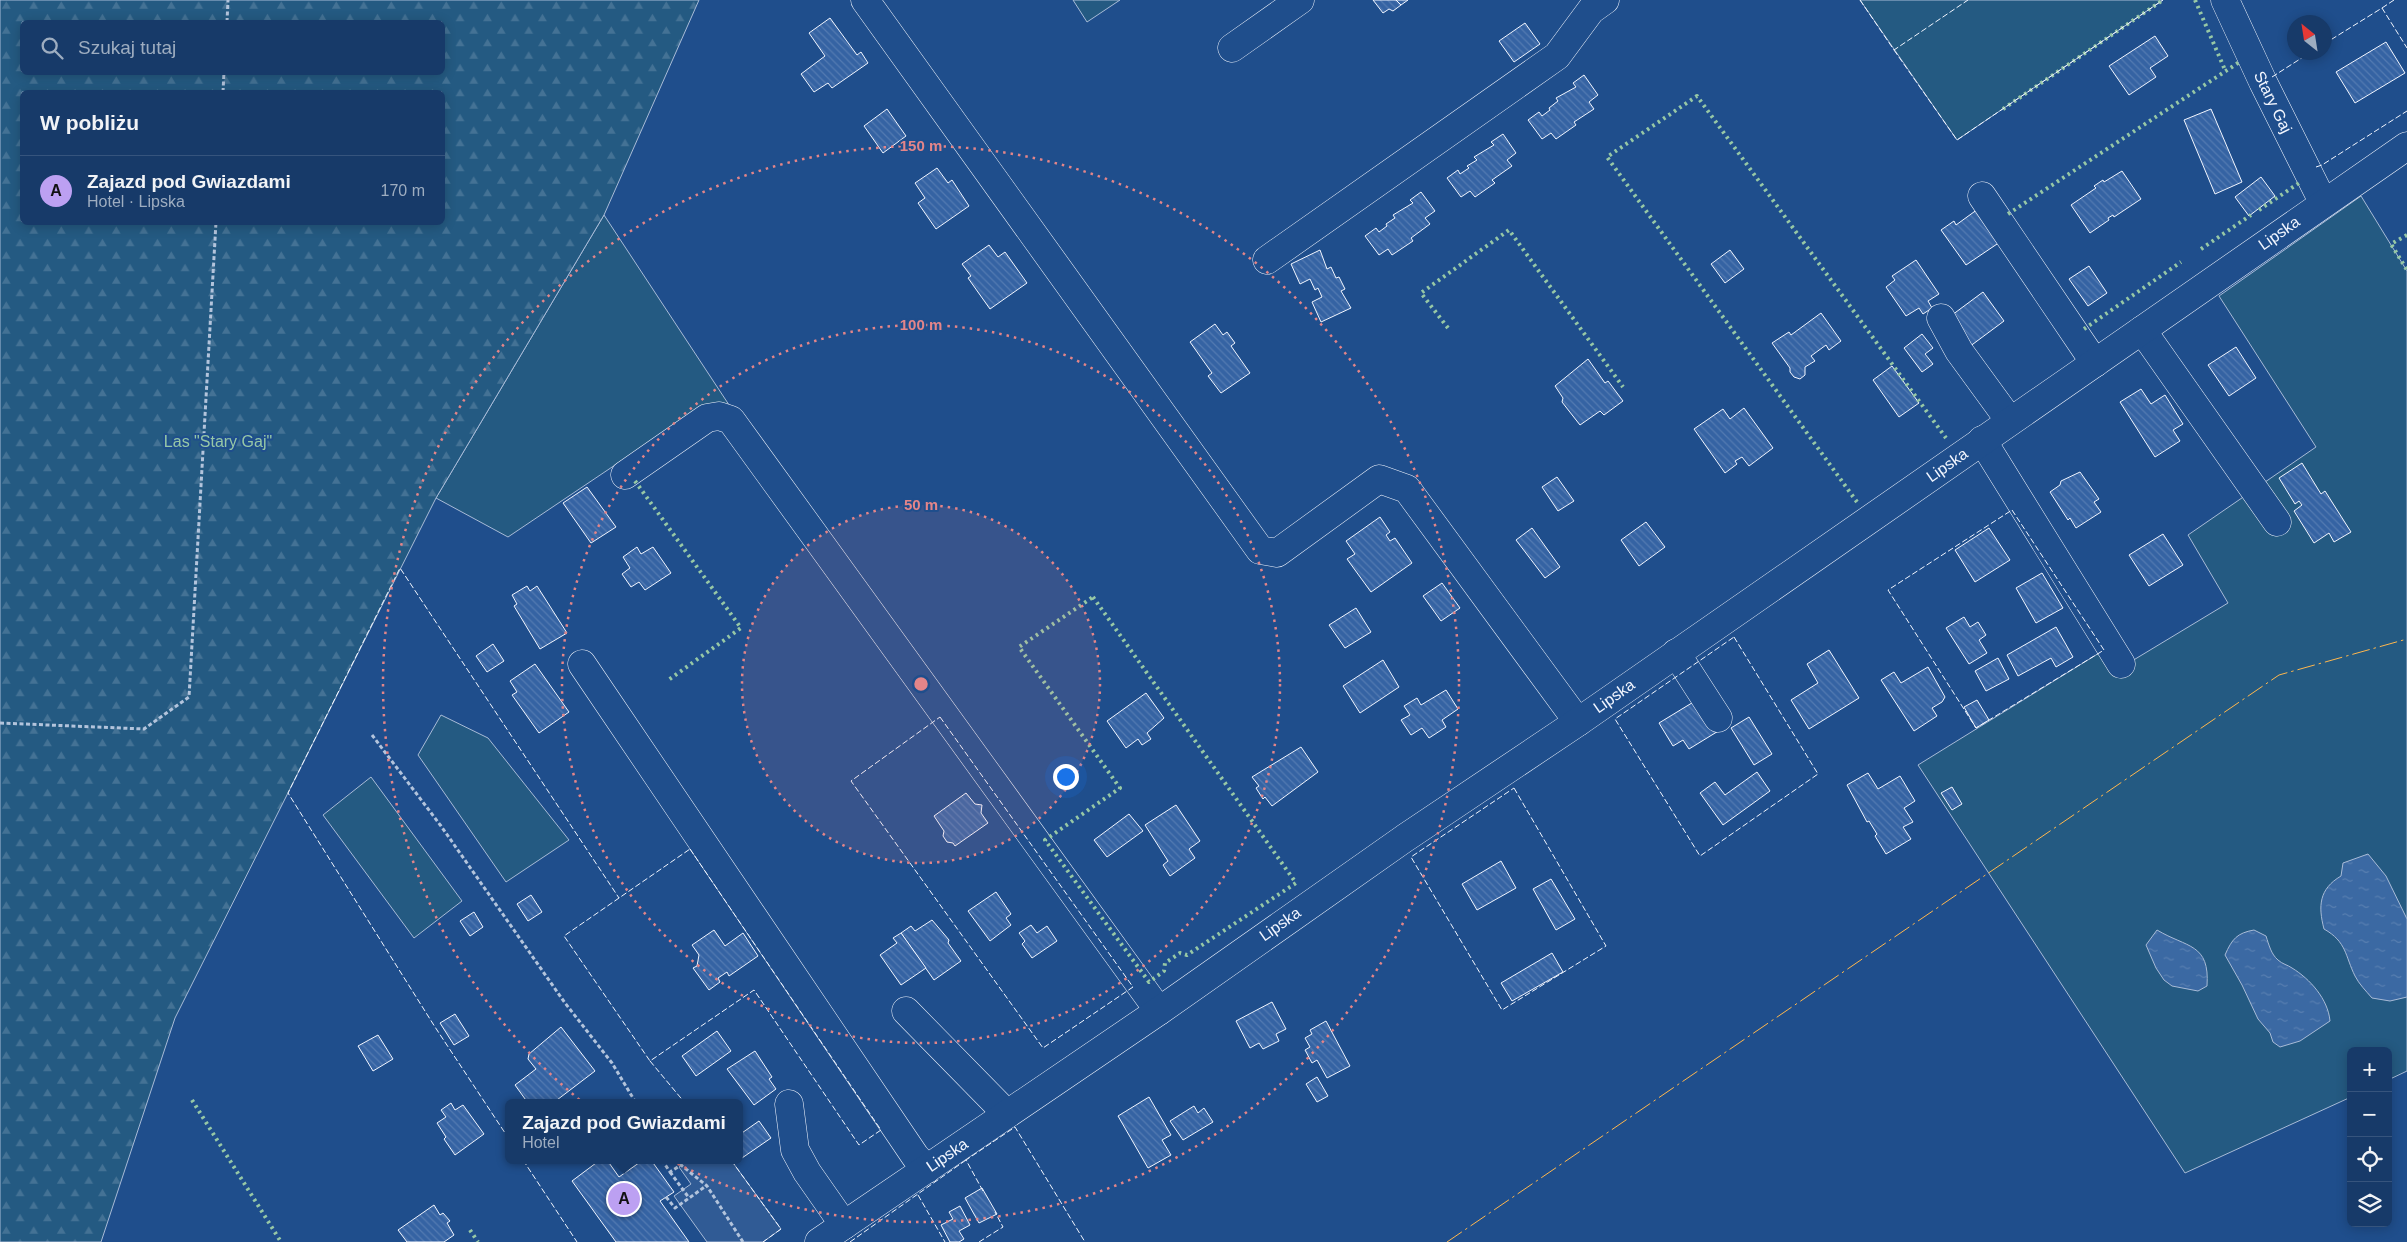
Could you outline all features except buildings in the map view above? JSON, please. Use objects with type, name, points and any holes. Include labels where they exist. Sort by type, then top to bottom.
[{"type":"street","points":[[865,0],[1260,550],[1277,553],[1379,480],[1407,489],[1578,722]]},
{"type":"street","points":[[1232,48],[1300,0]]},
{"type":"street","points":[[1267,260],[1557,56],[1591,10],[1606,0]]},
{"type":"street","name":"Stary Gaj","points":[[2225,0],[2263,82],[2323,202]]},
{"type":"street","name":"Lipska","points":[[819,1242],[1159,1011],[1405,838],[1578,722],[2095,363],[2323,202],[2407,146]]},
{"type":"street","points":[[1982,196],[2095,363]]},
{"type":"street","points":[[1941,318],[1959,351],[2010,421]]},
{"type":"street","points":[[2142,330],[2276,522]]},
{"type":"street","points":[[626,475],[707,418],[719,416],[731,420],[1159,1011]]},
{"type":"street","points":[[1982,440],[2121,664]]},
{"type":"street","points":[[1676,653],[1718,718]]},
{"type":"street","points":[[582,664],[915,1156],[927,1168]]},
{"type":"street","points":[[906,1011],[1007,1114]]},
{"type":"street","points":[[789,1104],[794,1150],[844,1225]]},
{"type":"path","points":[[227,20],[228,0]]},
{"type":"path","points":[[223,90],[224,75]]},
{"type":"path","points":[[0,723],[144,729],[189,697],[216,225]]},
{"type":"path","points":[[372,735],[441,826],[565,1003],[612,1063],[634,1099]]},
{"type":"path","points":[[665,1164],[689,1198]]},
{"type":"path","points":[[670,1172],[681,1164],[706,1186],[743,1242]]},
{"type":"path","points":[[666,1197],[675,1208],[706,1186]]},
{"type":"green space","name":"Las \"Stary Gaj\"","points":[[0,0],[699,0],[604,215],[436,498],[175,1018],[101,1242],[0,1242]]},
{"type":"green space","points":[[1073,0],[1120,0],[1087,22]]},
{"type":"green space","points":[[1860,0],[2163,0],[1957,140]]},
{"type":"green space","points":[[2361,196],[2407,271],[2407,1071],[2392,1078],[2392,1047],[2347,1047],[2347,1099],[2185,1173],[1918,765],[2104,650],[2117,670],[2228,603],[2188,535],[2316,447],[2219,296]]},
{"type":"green space","points":[[604,215],[735,414],[621,461],[508,537],[436,498]]},
{"type":"green space","points":[[441,715],[488,738],[569,840],[506,882],[418,755]]},
{"type":"green space","points":[[371,777],[462,901],[414,938],[323,815]]},
{"type":"shaded area","points":[[682,1164],[734,1164],[781,1229],[763,1242],[707,1242],[674,1196],[691,1184],[679,1167]]},
{"type":"water","points":[[2368,854],[2386,876],[2407,919],[2407,997],[2390,1001],[2372,998],[2358,982],[2341,944],[2332,934],[2324,929],[2322,921],[2321,906],[2324,892],[2341,876],[2343,863]]},
{"type":"water","points":[[2157,930],[2187,944],[2200,954],[2205,962],[2207,986],[2198,991],[2172,986],[2164,980],[2156,968],[2146,945]]},
{"type":"water","points":[[2254,930],[2266,936],[2270,949],[2276,958],[2305,978],[2317,990],[2326,1005],[2330,1021],[2300,1041],[2280,1047],[2273,1042],[2270,1033],[2258,1019],[2225,955],[2230,945],[2239,935]]},
{"type":"hedge","points":[[2003,109],[2163,0]]},
{"type":"hedge","points":[[2195,0],[2225,70]]},
{"type":"hedge","points":[[2008,214],[2241,61]]},
{"type":"hedge","points":[[1857,502],[1607,157],[1697,96],[1946,438]]},
{"type":"hedge","points":[[2259,210],[2299,183],[2297,180]]},
{"type":"hedge","points":[[2201,249],[2251,215]]},
{"type":"hedge","points":[[1448,328],[1421,293],[1509,230],[1623,387]]},
{"type":"hedge","points":[[2407,235],[2391,244],[2407,270]]},
{"type":"hedge","points":[[2084,329],[2181,262]]},
{"type":"hedge","points":[[635,481],[741,628],[667,681]]},
{"type":"hedge","points":[[1093,597],[1296,883],[1187,955],[1180,953],[1165,963],[1164,971],[1149,982],[1045,840],[1120,788],[1019,647],[1093,597]]},
{"type":"hedge","points":[[192,1100],[281,1242]]},
{"type":"hedge","points":[[470,1230],[478,1242]]},
{"type":"fence","points":[[1860,0],[1894,50],[1968,0]]},
{"type":"fence","points":[[1894,50],[1957,140],[2163,0]]},
{"type":"fence","points":[[2382,8],[2394,0]]},
{"type":"fence","points":[[2332,39],[2382,8],[2407,48]]},
{"type":"fence","points":[[2272,77],[2299,60]]},
{"type":"fence","points":[[2316,167],[2407,111]]},
{"type":"fence","points":[[2012,510],[2104,650],[1976,728],[1888,590],[2012,510]]},
{"type":"fence","points":[[505,1133],[435,1027],[288,793],[400,568],[619,898]]},
{"type":"fence","points":[[1734,637],[1818,774],[1700,856],[1615,719],[1734,637]]},
{"type":"fence","points":[[940,717],[1133,987],[1043,1048],[851,781],[940,717]]},
{"type":"fence","points":[[1514,788],[1606,946],[1502,1010],[1411,857],[1514,788]]},
{"type":"fence","points":[[690,849],[881,1130],[859,1145],[754,990],[650,1061],[564,936],[690,849]]},
{"type":"fence","points":[[650,1061],[682,1099]]},
{"type":"fence","points":[[983,1191],[966,1160],[1015,1127],[1085,1242]]},
{"type":"fence","points":[[850,1242],[966,1160]]},
{"type":"fence","points":[[526,1164],[577,1242]]},
{"type":"fence","points":[[734,1164],[781,1229],[763,1242]]},
{"type":"fence","points":[[918,1195],[945,1242]]},
{"type":"fence","points":[[979,1242],[1003,1227],[995,1212]]},
{"type":"power","points":[[1447,1242],[2279,675],[2407,639]]},
{"type":"place","name":"Zajazd pod Gwiazdami","points":[[624,1199]]}]
